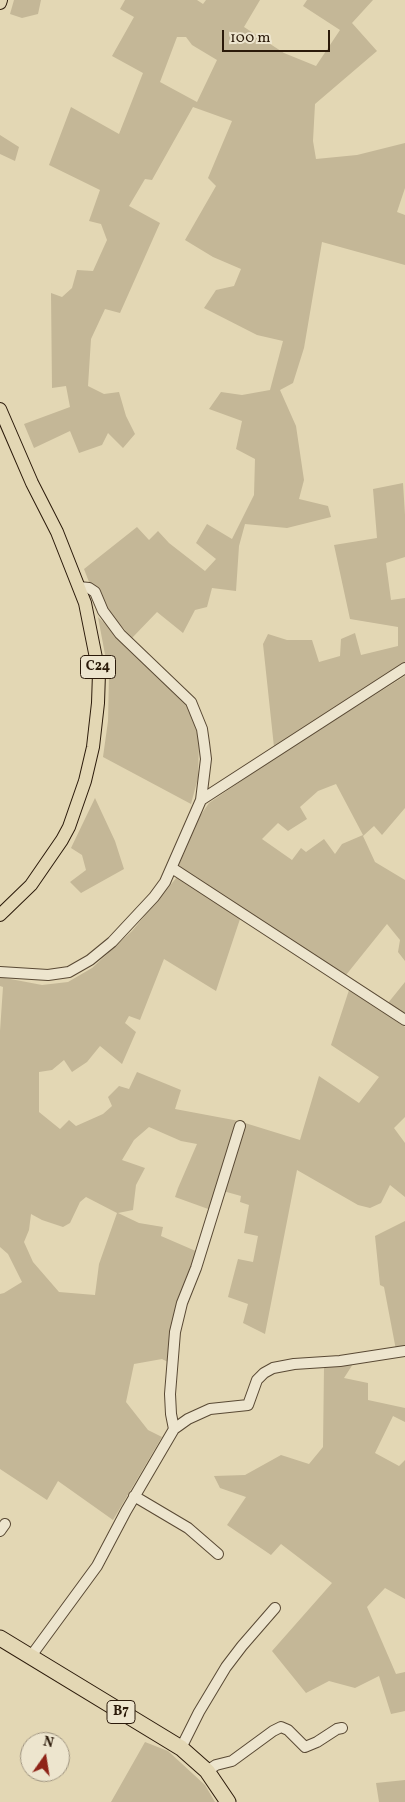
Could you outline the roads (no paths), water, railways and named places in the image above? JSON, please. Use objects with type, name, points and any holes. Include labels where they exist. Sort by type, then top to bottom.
[{"type":"highway","name":"B7","points":[[0,1638],[181,1748],[207,1771],[228,1802]]},
{"type":"main road","name":"C24","points":[[0,409],[32,483],[57,532],[78,587],[87,611],[99,673],[95,733],[91,758],[74,813],[62,840],[31,885],[0,915]]},
{"type":"street","points":[[0,972],[48,976],[69,972],[90,960],[112,942],[154,897],[172,868],[201,800],[206,759],[202,729],[191,702],[120,634],[103,611],[95,592],[89,588],[78,587]]},
{"type":"street","points":[[201,800],[405,668]]},
{"type":"street","points":[[172,868],[405,1020]]},
{"type":"street","points":[[174,1429],[170,1394],[175,1332],[182,1303],[196,1268],[240,1126]]},
{"type":"street","points":[[31,1656],[97,1566],[134,1496],[174,1429],[188,1419],[210,1409],[248,1404],[257,1380],[273,1368],[294,1364],[340,1361],[405,1351]]},
{"type":"street","points":[[134,1496],[188,1528],[218,1554]]},
{"type":"street","points":[[181,1748],[199,1712],[226,1668],[242,1646],[275,1608]]},
{"type":"street","points":[[207,1771],[232,1761],[281,1727],[286,1728],[305,1747],[342,1728]]}]
